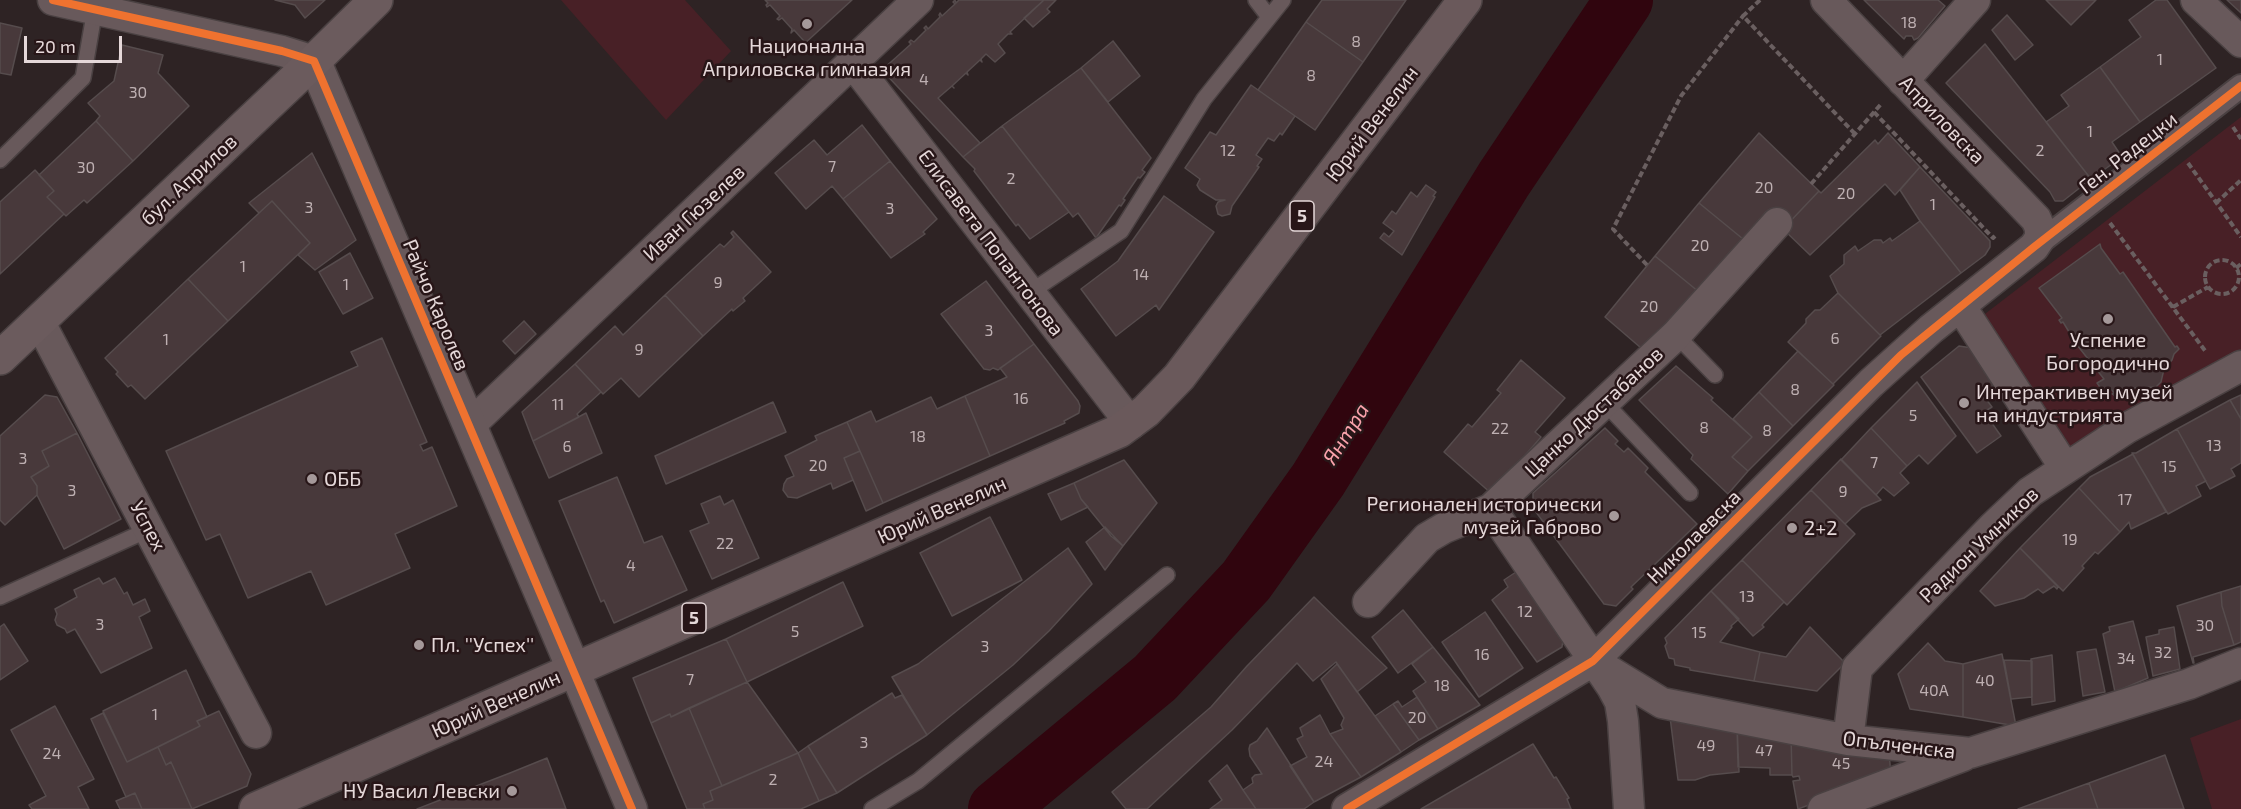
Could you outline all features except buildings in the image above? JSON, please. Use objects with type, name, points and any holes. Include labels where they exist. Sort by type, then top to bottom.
[{"type":"main road","name":"бул. Априлов","points":[[0,358],[376,0]]},
{"type":"main road","name":"Юрий Венелин","points":[[255,809],[1106,438],[1131,424],[1179,377],[1465,0]]},
{"type":"street","points":[[53,0],[95,9],[132,8],[314,61]]},
{"type":"street","name":"Иван Гюзелев","points":[[469,426],[918,0]]},
{"type":"street","name":"Априловска","points":[[1826,0],[2036,219],[2040,228],[2040,238],[2034,247]]},
{"type":"street","points":[[1903,81],[1975,0]]},
{"type":"street","points":[[2196,0],[2241,42]]},
{"type":"street","name":"Райчо Каролев","points":[[314,61],[632,809]]},
{"type":"street","name":"Елисавета Попантонова","points":[[853,63],[1131,424]]},
{"type":"street","name":"Ген. Радецки","points":[[2034,247],[2241,86]]},
{"type":"street","name":"Цанко Дюстабанов","points":[[1368,602],[1427,538],[1444,528],[1491,509],[1676,335],[1777,223]]},
{"type":"street","name":"Николаевска","points":[[1347,809],[1593,661],[1871,383],[1931,329],[2034,247]]},
{"type":"street","points":[[1960,307],[2065,468]]},
{"type":"street","name":"Успех","points":[[39,321],[256,733]]},
{"type":"street","name":"Радион Умников","points":[[1848,740],[1857,668],[2000,520],[2030,492],[2127,428],[2232,371]]},
{"type":"street","points":[[1491,509],[1620,702],[1629,809]]},
{"type":"street","name":"Опълченска","points":[[1593,661],[1662,703],[1848,740],[1970,753],[2189,684],[2241,663]]},
{"type":"street","points":[[1823,809],[1970,753]]},
{"type":"lane","points":[[1256,0],[1269,17]]},
{"type":"lane","points":[[1029,293],[1121,231],[1204,99],[1283,0]]},
{"type":"lane","points":[[0,160],[83,78],[95,9]]},
{"type":"lane","points":[[1676,335],[1715,375]]},
{"type":"lane","points":[[1604,402],[1690,493]]},
{"type":"lane","points":[[0,597],[150,529]]},
{"type":"lane","points":[[872,809],[918,781],[1167,575]]},
{"type":"path","points":[[1647,264],[1612,229],[1682,96],[1743,16],[1760,0]]},
{"type":"path","points":[[1743,16],[1855,134]]},
{"type":"path","points":[[1811,184],[1903,81]]},
{"type":"path","points":[[1874,112],[1993,238],[2027,209]]},
{"type":"path","points":[[2172,140],[2241,237]]},
{"type":"path","points":[[2216,203],[2241,180]]},
{"type":"path","points":[[2093,201],[2173,307],[2232,371]]},
{"type":"path","points":[[2229,261],[2236,268],[2239,278],[2233,291],[2220,294],[2208,287],[2205,273],[2208,266],[2214,262],[2229,261]]},
{"type":"path","points":[[2236,268],[2241,264]]},
{"type":"path","points":[[2173,307],[2208,287]]},
{"type":"shaded area","points":[[561,0],[685,0],[731,51],[666,120]]},
{"type":"shaded area","points":[[2241,117],[2241,366],[2066,452],[1981,317]]},
{"type":"shaded area","points":[[2241,719],[2241,809],[2212,809],[2190,738]]},
{"type":"waterway","name":"Янтра","points":[[997,809],[1155,678],[1246,581],[1318,480],[1504,179],[1624,0]]},
{"type":"cycle path","points":[[53,0],[282,51],[314,61],[632,809]]},
{"type":"cycle path","points":[[1347,809],[1593,661],[1901,355],[2034,247],[2241,86]]},
{"type":"place","name":"Национална Априловска гимназия","points":[[807,24]]},
{"type":"place","name":"Успение Богородично","points":[[2108,319]]},
{"type":"place","name":"Интерактивен музей на индустрията","points":[[1964,403]]},
{"type":"place","name":"ОББ","points":[[312,479]]},
{"type":"place","name":"Регионален исторически музей Габрово","points":[[1614,516]]},
{"type":"place","name":"2+2","points":[[1792,528]]},
{"type":"place","name":"Пл. ''Успех''","points":[[419,645]]},
{"type":"place","name":"НУ Васил Левски","points":[[512,791]]}]
